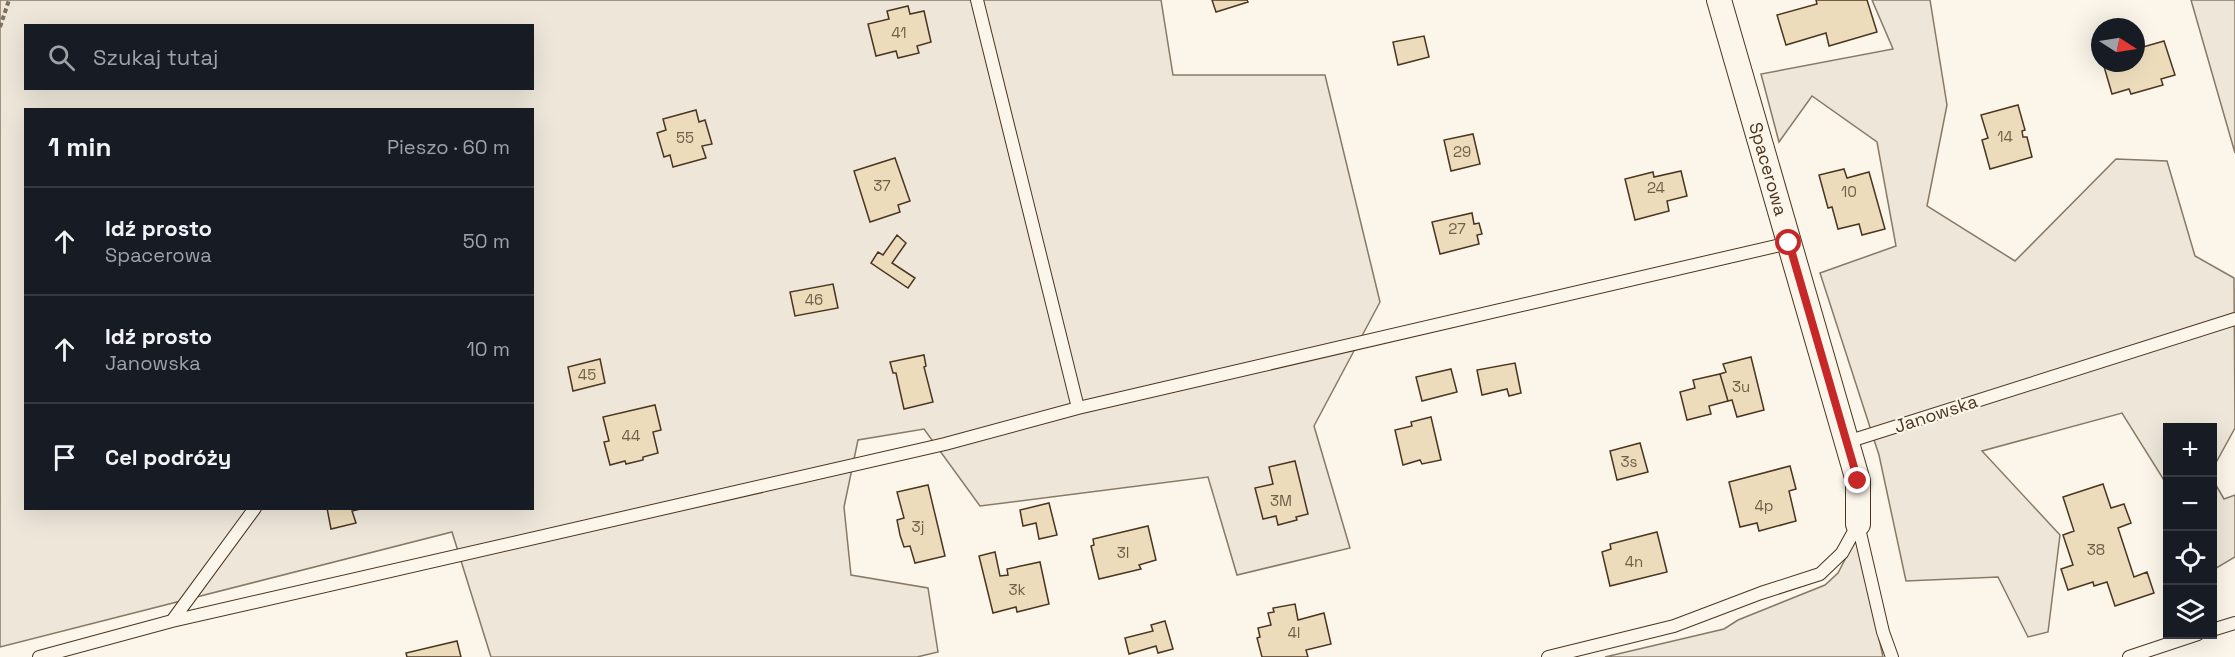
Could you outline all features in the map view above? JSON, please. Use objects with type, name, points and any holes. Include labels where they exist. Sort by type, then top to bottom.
[{"type":"street","name":"Spacerowa","points":[[1719,0],[1847,442]]},
{"type":"street","points":[[1847,442],[1858,481],[1858,524]]},
{"type":"lane","points":[[977,0],[1078,408]]},
{"type":"lane","points":[[39,657],[172,621],[933,447],[1078,408],[1789,243]]},
{"type":"lane","name":"Janowska","points":[[1847,442],[2235,319]]},
{"type":"lane","points":[[172,621],[254,510]]},
{"type":"lane","points":[[1548,657],[1674,626],[1761,593],[1820,574],[1842,553],[1858,524]]},
{"type":"lane","points":[[1858,524],[1883,632],[1892,657]]},
{"type":"lane","points":[[2217,628],[2235,623]]},
{"type":"lane","points":[[2129,657],[2183,639]]},
{"type":"path","points":[[0,27],[9,0]]},
{"type":"shaded area","points":[[0,0],[1161,0],[1173,75],[1325,75],[1380,302],[1314,426],[1350,548],[1237,575],[1208,477],[980,506],[924,429],[858,440],[844,507],[851,575],[928,588],[938,652],[917,657],[491,657],[452,532],[0,647]]},
{"type":"shaded area","points":[[1872,0],[1930,0],[1947,105],[1927,206],[2015,261],[2116,159],[2167,161],[2195,256],[2234,278],[2235,428],[2217,461],[2217,423],[2163,423],[2163,479],[2122,413],[1982,451],[2060,535],[2048,632],[2028,637],[1998,577],[1906,581],[1879,455],[1820,273],[1896,246],[1877,142],[1812,96],[1779,142],[1761,74],[1893,49]]},
{"type":"shaded area","points":[[2191,0],[2235,0],[2235,153]]},
{"type":"shaded area","points":[[2217,487],[2224,499],[2235,495],[2235,557],[2217,568]]},
{"type":"shaded area","points":[[1858,541],[1883,657],[1605,657],[1724,629],[1738,620],[1825,585],[1838,573],[1854,542]]},
{"type":"building","points":[[1212,0],[1247,0],[1248,2],[1216,12]]},
{"type":"building","points":[[1816,0],[1867,0],[1877,32],[1829,46],[1826,33],[1786,45],[1777,15],[1817,4]]},
{"type":"building","points":[[908,6],[910,14],[924,11],[931,42],[917,46],[919,53],[898,58],[896,51],[876,56],[868,24],[889,19],[887,11]]},
{"type":"building","points":[[1424,36],[1429,57],[1398,65],[1393,42]]},
{"type":"building","points":[[2164,41],[2175,75],[2161,79],[2163,85],[2131,94],[2129,89],[2112,94],[2106,72],[2145,72],[2145,46]]},
{"type":"building","points":[[2018,105],[2025,130],[2022,131],[2023,137],[2027,137],[2032,157],[1990,169],[1982,140],[1988,138],[1981,115]]},
{"type":"building","points":[[696,110],[699,122],[705,120],[712,144],[702,146],[706,158],[673,167],[670,155],[664,157],[657,133],[666,130],[663,119]]},
{"type":"building","points":[[1473,134],[1480,164],[1451,171],[1444,140]]},
{"type":"building","points":[[895,158],[910,201],[898,205],[900,212],[870,222],[854,171]]},
{"type":"building","points":[[1844,169],[1847,178],[1869,172],[1885,229],[1862,235],[1859,224],[1838,229],[1832,207],[1828,208],[1819,175]]},
{"type":"building","points":[[1681,171],[1687,196],[1667,201],[1669,211],[1635,220],[1625,179],[1653,172],[1654,177]]},
{"type":"building","points":[[1472,213],[1474,224],[1479,223],[1482,234],[1477,235],[1479,244],[1440,254],[1432,222]]},
{"type":"building","points":[[897,235],[906,243],[892,263],[915,278],[908,288],[871,263],[878,252],[883,255]]},
{"type":"building","points":[[833,284],[838,308],[795,316],[790,292]]},
{"type":"building","points":[[924,355],[926,366],[924,367],[933,402],[904,409],[896,373],[893,373],[890,362]]},
{"type":"building","points":[[1751,357],[1764,410],[1737,417],[1732,400],[1728,401],[1720,374],[1726,372],[1723,364]]},
{"type":"building","points":[[600,359],[605,383],[573,391],[568,367]]},
{"type":"building","points":[[1515,363],[1521,393],[1509,396],[1507,389],[1482,395],[1477,370]]},
{"type":"building","points":[[1451,369],[1457,392],[1422,401],[1416,377]]},
{"type":"building","points":[[1720,374],[1728,401],[1709,406],[1711,414],[1687,420],[1680,392],[1695,388],[1693,380]]},
{"type":"building","points":[[655,405],[661,430],[653,432],[658,453],[643,457],[643,460],[610,465],[604,442],[609,441],[603,417]]},
{"type":"building","points":[[1431,417],[1441,460],[1422,464],[1420,460],[1403,465],[1395,430],[1412,426],[1411,422]]},
{"type":"building","points":[[1640,443],[1648,472],[1617,480],[1610,451]]},
{"type":"building","points":[[1295,461],[1308,514],[1296,517],[1297,520],[1278,525],[1276,516],[1263,519],[1255,488],[1273,484],[1269,467]]},
{"type":"building","points":[[1790,466],[1796,489],[1789,491],[1796,521],[1759,531],[1757,523],[1740,527],[1729,482]]},
{"type":"building","points":[[2103,484],[2111,508],[2124,504],[2131,523],[2118,528],[2134,577],[2147,572],[2154,593],[2115,606],[2107,582],[2094,586],[2093,582],[2068,590],[2061,569],[2073,565],[2063,535],[2074,531],[2063,497]]},
{"type":"building","points":[[928,485],[945,556],[915,563],[910,546],[904,547],[900,535],[897,520],[904,518],[897,492]]},
{"type":"building","points":[[1049,503],[1057,535],[1039,539],[1036,523],[1023,526],[1020,510]]},
{"type":"building","points":[[327,510],[356,510],[352,511],[356,523],[331,529]]},
{"type":"building","points":[[1148,526],[1156,560],[1139,565],[1141,569],[1099,579],[1091,546],[1094,545],[1093,539]]},
{"type":"building","points":[[1657,532],[1667,572],[1610,586],[1602,552],[1611,549],[1610,544]]},
{"type":"building","points":[[995,552],[1000,576],[1008,575],[1007,569],[1040,562],[1049,604],[1017,612],[1016,607],[993,613],[979,556]]},
{"type":"building","points":[[1295,604],[1298,620],[1324,613],[1331,644],[1306,650],[1308,657],[1262,657],[1257,638],[1260,637],[1258,628],[1271,625],[1268,613],[1274,612],[1273,608]]},
{"type":"building","points":[[1165,621],[1173,649],[1158,653],[1156,646],[1129,654],[1125,638],[1153,631],[1151,625]]},
{"type":"building","points":[[457,641],[461,657],[407,657],[406,653]]},
{"type":"route","points":[[1789,243],[1858,481]]}]
